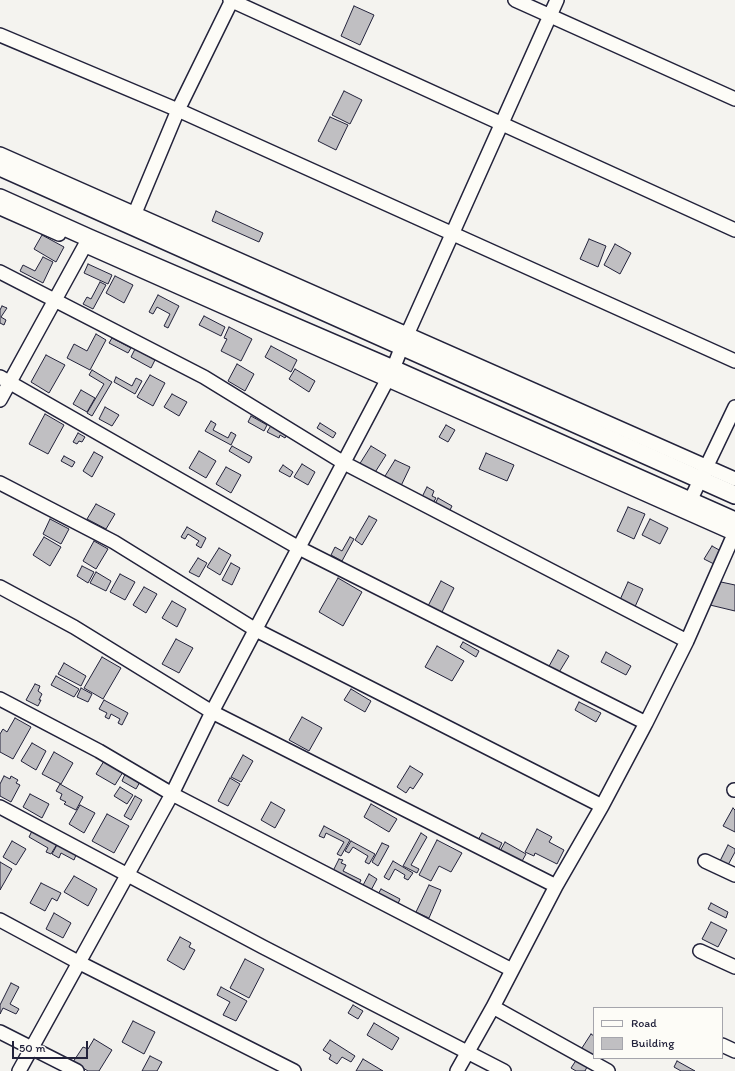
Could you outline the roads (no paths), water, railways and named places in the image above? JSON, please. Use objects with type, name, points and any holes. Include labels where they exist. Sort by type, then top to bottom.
[{"type":"main road","points":[[0,193],[4,169],[133,219],[702,472],[735,495]]},
{"type":"main road","points":[[0,198],[87,242],[390,374],[690,501],[735,530]]},
{"type":"street","points":[[0,154],[133,219],[178,110],[231,0],[735,230]]},
{"type":"street","points":[[515,0],[735,99]]},
{"type":"street","points":[[19,1071],[172,794],[212,712],[390,374],[557,0]]},
{"type":"street","points":[[0,35],[178,110],[735,361]]},
{"type":"street","points":[[0,208],[87,242],[55,301],[5,380],[0,400]]},
{"type":"street","points":[[0,272],[204,377],[344,463],[687,640]]},
{"type":"street","points":[[390,374],[735,530],[687,640],[646,723],[602,806],[556,886],[493,1007],[457,1071]]},
{"type":"street","points":[[5,380],[298,548],[646,723]]},
{"type":"street","points":[[690,501],[702,472],[735,406]]},
{"type":"street","points":[[702,472],[735,479]]},
{"type":"street","points":[[0,483],[114,542],[256,630],[602,806]]},
{"type":"street","points":[[0,587],[74,627],[212,712],[556,886]]},
{"type":"street","points":[[0,699],[99,751],[172,794],[512,970]]},
{"type":"street","points":[[0,807],[127,875],[504,1071]]},
{"type":"street","points":[[705,861],[735,875]]},
{"type":"street","points":[[0,920],[78,962],[294,1071]]},
{"type":"street","points":[[700,951],[735,967]]},
{"type":"street","points":[[493,1007],[608,1071]]},
{"type":"street","points":[[0,1032],[77,1071]]},
{"type":"street","points":[[723,1045],[735,1051]]}]
